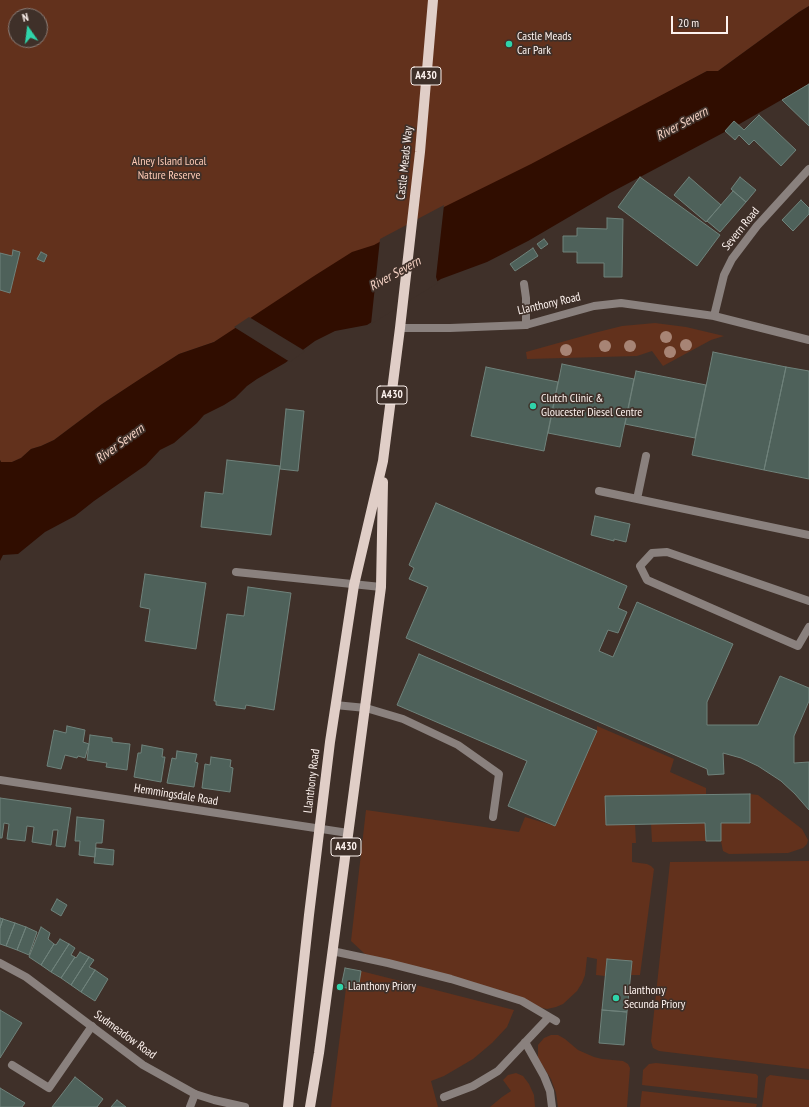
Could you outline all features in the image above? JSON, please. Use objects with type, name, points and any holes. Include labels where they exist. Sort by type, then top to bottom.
[{"type":"main road","name":"Castle Meads Way","points":[[400,326],[420,152],[433,0]]},
{"type":"main road","name":"Llanthony Road","points":[[288,1107],[307,930],[335,705],[354,584],[383,461],[400,326]]},
{"type":"main road","name":"Llanthony Road","points":[[310,1107],[366,708],[381,587],[383,461]]},
{"type":"street","name":"Severn Road","points":[[714,316],[724,275],[732,259],[757,226],[809,169]]},
{"type":"street","points":[[524,284],[526,298],[526,325]]},
{"type":"street","name":"Llanthony Road","points":[[400,326],[450,328],[526,325],[594,306],[621,303],[714,316],[809,340]]},
{"type":"street","points":[[637,499],[646,456]]},
{"type":"street","points":[[599,491],[809,535]]},
{"type":"street","points":[[809,601],[667,552],[652,553],[640,566],[647,580],[803,642],[809,627]]},
{"type":"street","points":[[236,572],[381,587]]},
{"type":"street","points":[[335,705],[366,708],[403,719],[458,745],[499,774],[493,816]]},
{"type":"street","name":"Hemmingsdale Road","points":[[0,780],[348,833]]},
{"type":"street","points":[[332,951],[395,965],[522,1000],[552,1019],[525,1042],[498,1071],[474,1086],[444,1097]]},
{"type":"street","name":"Sudmeadow Road","points":[[0,963],[26,977],[143,1065],[195,1094],[245,1107]]},
{"type":"street","points":[[12,1065],[49,1088],[92,1026]]},
{"type":"street","points":[[525,1042],[544,1076],[550,1091],[552,1107]]},
{"type":"street","points":[[190,1107],[195,1094]]},
{"type":"green space","name":"Alney Island Local Nature Reserve","points":[[0,0],[809,0],[809,6],[718,71],[707,71],[214,342],[179,354],[102,404],[54,440],[31,449],[21,458],[12,462],[1,462]]},
{"type":"green space","points":[[655,323],[686,327],[724,336],[711,340],[663,366],[652,351],[637,356],[527,359],[526,352],[622,326]]},
{"type":"green space","points":[[597,726],[674,759],[670,772],[706,788],[706,794],[606,796],[606,824],[635,824],[636,843],[632,843],[632,862],[647,864],[654,869],[640,975],[631,975],[632,961],[607,959],[605,976],[596,975],[597,959],[587,957],[585,975],[577,991],[563,1004],[547,1009],[365,954],[351,941],[366,810],[519,832],[525,817],[555,826],[597,731]]},
{"type":"green space","points":[[750,794],[758,795],[802,829],[808,840],[807,844],[803,848],[788,853],[729,854],[723,851],[721,841],[721,823],[750,823]]},
{"type":"green space","points":[[705,823],[706,841],[652,842],[651,824]]},
{"type":"green space","points":[[809,861],[809,1069],[659,1051],[653,1048],[651,1041],[670,862]]},
{"type":"green space","points":[[361,971],[514,1010],[507,1027],[492,1043],[473,1059],[444,1076],[431,1081],[438,1107],[331,1107],[346,988],[358,990]]},
{"type":"green space","points":[[551,1035],[558,1035],[578,1050],[594,1057],[623,1061],[628,1064],[630,1068],[627,1107],[558,1107],[556,1093],[551,1079],[538,1058],[538,1045],[544,1038]]},
{"type":"green space","points":[[656,1063],[756,1074],[758,1076],[757,1098],[642,1085],[643,1070],[649,1064]]},
{"type":"green space","points":[[516,1073],[523,1076],[529,1084],[534,1095],[535,1107],[490,1107],[511,1091],[503,1080],[508,1075]]},
{"type":"green space","points":[[770,1075],[809,1080],[809,1107],[762,1107],[766,1078]]},
{"type":"green space","points":[[642,1091],[757,1104],[756,1107],[640,1107]]},
{"type":"water","name":"River Severn","points":[[809,6],[809,84],[736,126],[610,193],[528,241],[487,262],[441,279],[367,325],[335,331],[315,341],[285,363],[247,386],[235,398],[204,415],[174,443],[160,450],[146,465],[75,516],[45,532],[18,554],[3,555],[0,561],[0,460],[1,462],[12,462],[21,458],[31,449],[54,440],[102,404],[179,354],[214,342],[352,252],[374,245],[444,207],[531,164],[707,71],[718,71]]},
{"type":"pier","points":[[444,205],[436,277],[438,283],[371,324],[380,239]]},
{"type":"pier","points":[[249,317],[305,351],[290,362],[234,327]]},
{"type":"building","points":[[809,84],[809,126],[782,100]]},
{"type":"building","points":[[759,115],[796,150],[781,166],[754,140],[749,145],[739,135],[735,140],[725,131],[734,121],[744,130]]},
{"type":"building","points":[[640,177],[720,235],[697,266],[618,207]]},
{"type":"building","points":[[689,177],[721,205],[706,222],[674,195]]},
{"type":"building","points":[[740,177],[756,190],[746,202],[731,189]]},
{"type":"building","points":[[733,191],[746,202],[720,232],[707,221]]},
{"type":"building","points":[[801,200],[809,208],[809,214],[793,231],[782,220]]},
{"type":"building","points":[[607,218],[623,219],[622,277],[604,277],[604,263],[577,263],[577,252],[563,252],[563,236],[577,236],[577,228],[607,229]]},
{"type":"building","points":[[544,239],[548,244],[541,249],[537,244]]},
{"type":"building","points":[[533,248],[538,256],[515,271],[510,264]]},
{"type":"building","points":[[13,250],[20,252],[10,293],[0,290],[0,253],[12,256]]},
{"type":"building","points":[[41,252],[47,255],[44,262],[37,259]]},
{"type":"building","points":[[713,352],[786,367],[764,470],[692,455]]},
{"type":"building","points":[[562,364],[634,379],[620,447],[548,433]]},
{"type":"building","points":[[486,367],[558,382],[544,451],[471,436]]},
{"type":"building","points":[[786,367],[809,371],[809,479],[764,470]]},
{"type":"building","points":[[636,371],[706,385],[695,438],[625,424]]},
{"type":"building","points":[[286,409],[304,411],[298,471],[280,469]]},
{"type":"building","points":[[227,460],[280,466],[271,535],[201,527],[205,492],[223,494]]},
{"type":"building","points":[[436,503],[627,586],[618,608],[627,612],[618,633],[608,630],[599,651],[613,657],[637,602],[733,644],[707,702],[707,725],[758,725],[780,676],[809,688],[809,701],[794,736],[794,763],[809,762],[809,810],[781,781],[758,766],[741,758],[723,753],[724,774],[708,775],[707,769],[406,638],[428,587],[409,579],[414,568],[409,565]]},
{"type":"building","points":[[595,516],[630,524],[626,542],[614,539],[614,541],[591,535]]},
{"type":"building","points":[[145,574],[206,583],[196,649],[145,641],[150,609],[140,607]]},
{"type":"building","points":[[248,587],[291,593],[274,710],[246,705],[245,709],[216,705],[216,701],[214,701],[227,614],[244,616]]},
{"type":"building","points":[[419,654],[597,731],[555,826],[508,806],[527,761],[397,705]]},
{"type":"building","points":[[67,726],[85,730],[83,742],[89,744],[85,758],[65,755],[61,769],[47,766],[54,730],[66,733]]},
{"type":"building","points":[[90,735],[112,738],[112,742],[130,744],[127,770],[106,767],[107,763],[87,760]]},
{"type":"building","points":[[142,745],[163,749],[162,757],[165,757],[161,782],[134,777],[138,753],[141,753]]},
{"type":"building","points":[[177,751],[197,754],[195,762],[198,763],[194,787],[167,783],[172,758],[176,759]]},
{"type":"building","points":[[211,757],[231,760],[230,767],[233,768],[230,792],[202,788],[205,764],[210,765]]},
{"type":"building","points":[[750,794],[750,823],[721,823],[721,841],[706,841],[705,823],[606,825],[605,796]]},
{"type":"building","points":[[0,798],[71,808],[65,847],[56,846],[58,830],[53,830],[51,845],[32,842],[34,827],[27,826],[25,841],[7,839],[9,824],[4,823],[2,838],[0,838]]},
{"type":"building","points":[[77,817],[104,820],[102,843],[96,843],[95,857],[79,855],[80,841],[75,841]]},
{"type":"building","points":[[96,848],[114,850],[113,865],[94,863]]},
{"type":"building","points":[[57,899],[67,905],[61,916],[51,910]]},
{"type":"building","points":[[0,918],[3,919],[0,928]]},
{"type":"building","points":[[3,919],[15,923],[6,946],[0,944],[0,928]]},
{"type":"building","points":[[15,923],[26,927],[17,950],[6,946]]},
{"type":"building","points":[[26,927],[37,932],[29,955],[17,950]]},
{"type":"building","points":[[41,927],[50,933],[48,939],[54,944],[41,965],[29,957]]},
{"type":"building","points":[[60,939],[69,944],[51,972],[41,965],[54,944],[56,945]]},
{"type":"building","points":[[69,944],[75,948],[71,955],[75,957],[61,978],[51,972]]},
{"type":"building","points":[[80,952],[89,957],[71,985],[61,978]]},
{"type":"building","points":[[89,957],[94,960],[89,967],[95,970],[81,992],[71,985]]},
{"type":"building","name":"Llanthony Secunda Priory","points":[[607,959],[632,961],[627,1012],[602,1010]]},
{"type":"building","points":[[345,968],[361,971],[358,990],[341,987]]},
{"type":"building","points":[[95,970],[108,979],[95,1001],[81,992]]},
{"type":"building","points":[[0,1010],[22,1023],[0,1058]]},
{"type":"building","points":[[602,1010],[627,1012],[624,1045],[599,1043]]},
{"type":"building","points":[[75,1077],[103,1099],[97,1107],[52,1107]]},
{"type":"building","points":[[0,1088],[25,1103],[22,1107],[0,1107]]},
{"type":"building","points":[[117,1100],[126,1107],[111,1107]]},
{"type":"place","name":"Castle Meads Car Park","points":[[509,44]]},
{"type":"place","name":"Clutch Clinic & Gloucester Diesel Centre","points":[[533,406]]},
{"type":"place","name":"Llanthony Priory","points":[[340,987]]},
{"type":"place","name":"Llanthony Secunda Priory","points":[[616,998]]}]
